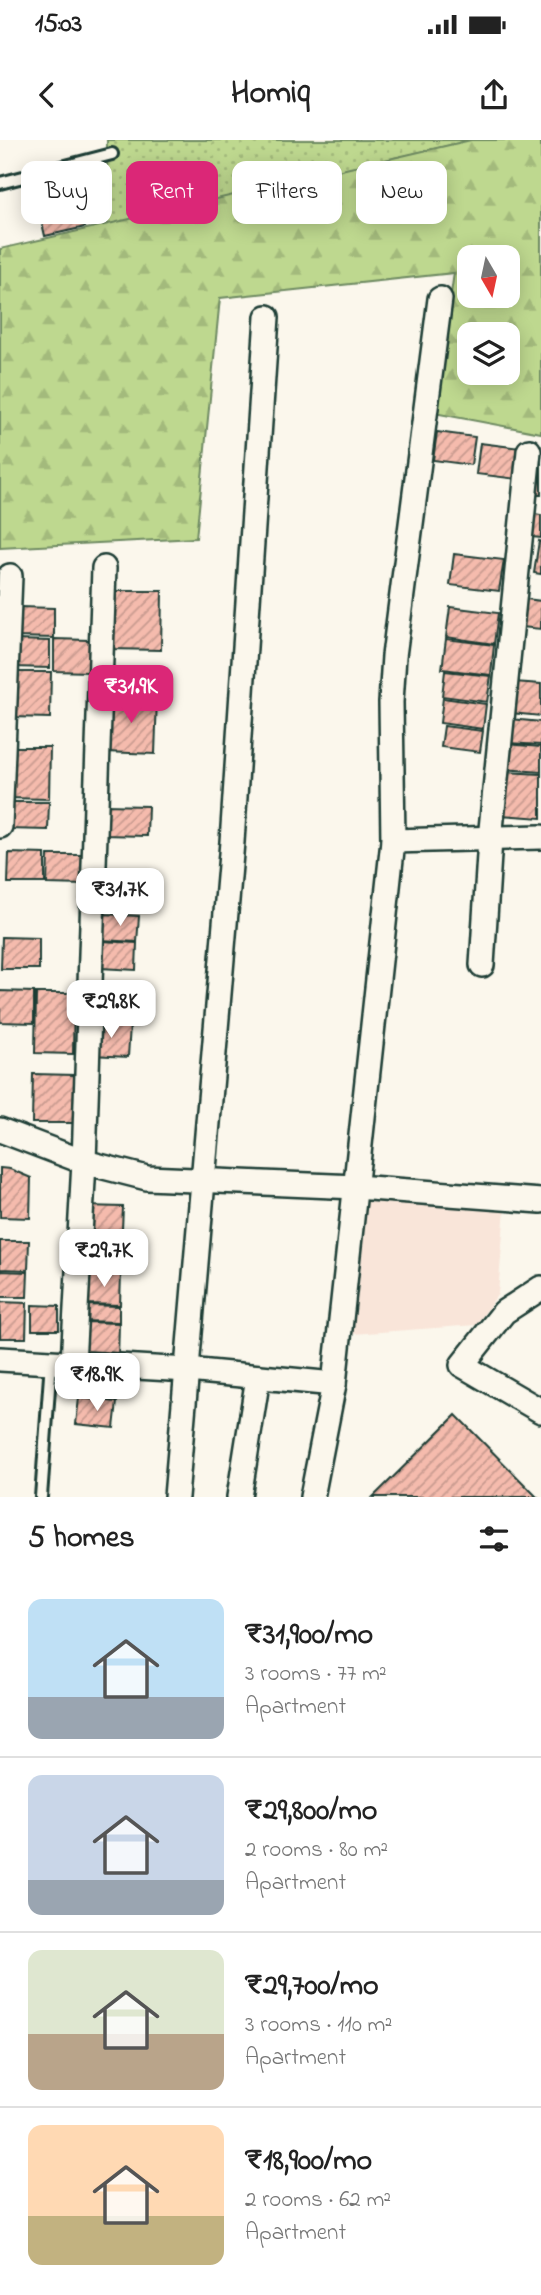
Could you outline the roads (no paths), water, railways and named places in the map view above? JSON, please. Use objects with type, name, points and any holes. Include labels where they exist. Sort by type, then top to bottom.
[{"type":"street","points":[[312,1497],[334,1384],[393,841],[391,702],[394,656],[440,299]]},
{"type":"street","points":[[176,1497],[232,842],[267,317]]},
{"type":"street","points":[[482,965],[490,839],[529,451]]},
{"type":"street","points":[[62,1363],[83,1162],[104,568]]},
{"type":"street","points":[[0,826],[10,576]]},
{"type":"street","points":[[393,841],[541,837]]},
{"type":"street","points":[[0,1130],[83,1162],[147,1178],[201,1183],[356,1187],[541,1201]]},
{"type":"street","points":[[541,1288],[504,1312],[462,1365],[541,1411]]},
{"type":"street","points":[[0,1359],[188,1370],[334,1384]]},
{"type":"street","points":[[239,1497],[258,1377]]},
{"type":"lane","points":[[0,183],[112,154]]},
{"type":"lane","points":[[41,1497],[62,1363]]}]
